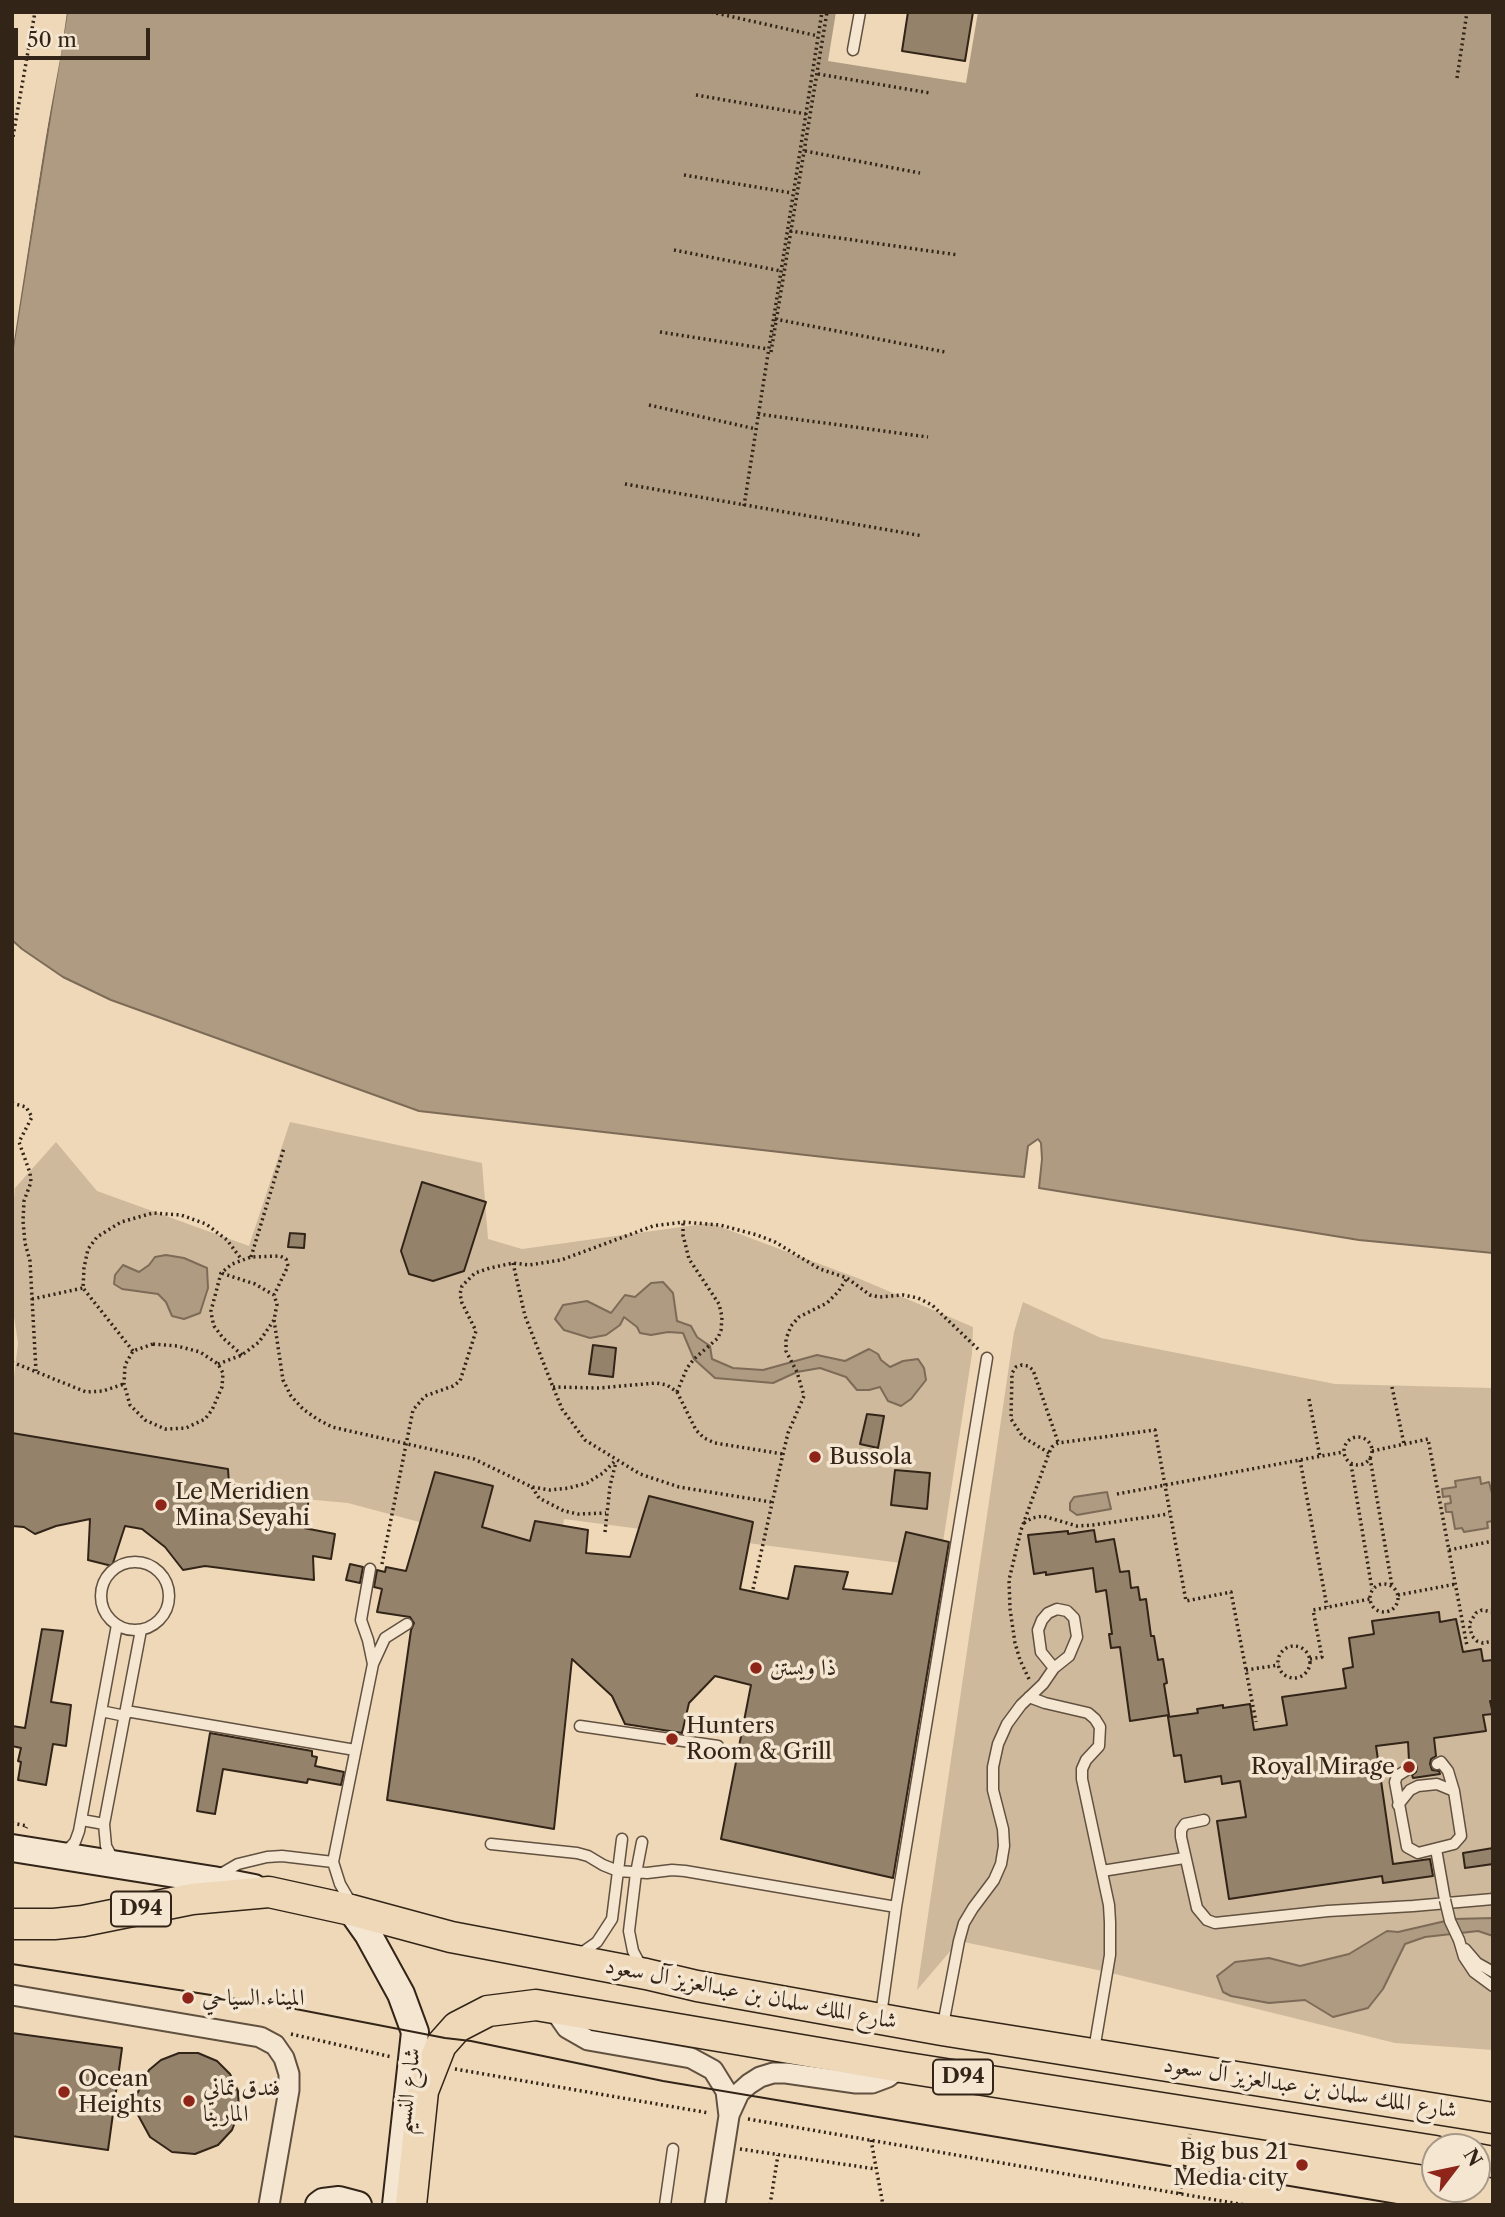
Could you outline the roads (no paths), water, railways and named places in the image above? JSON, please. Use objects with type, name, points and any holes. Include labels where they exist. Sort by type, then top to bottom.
[{"type":"main road","points":[[14,1831],[61,1857],[213,1880],[269,1892]]},
{"type":"main road","name":"شارع الملك سلمان بن عبدالعزيز آل سعود","points":[[12,1924],[83,1921],[192,1899],[269,1892],[451,1937],[697,1986],[942,2030],[1493,2118]]},
{"type":"main road","name":"شارع النسيم","points":[[358,1913],[401,1994],[415,2032],[396,2205]]},
{"type":"main road","name":"شارع الملك سلمان بن عبدالعزيز آل سعود","points":[[411,2205],[423,2091],[445,2038],[471,2018],[488,2011],[545,2007],[1194,2115],[1421,2149]]},
{"type":"main road","points":[[319,2205],[339,2200],[358,2205]]},
{"type":"street","points":[[12,1996],[260,2037],[275,2045],[284,2058],[289,2074],[289,2090],[269,2205]]},
{"type":"street","points":[[545,2007],[567,2028],[588,2040],[691,2057],[702,2062],[713,2070],[726,2091],[729,2116]]},
{"type":"street","points":[[715,2205],[729,2116],[739,2093],[749,2084],[773,2073],[873,2083],[888,2077],[901,2067]]},
{"type":"lane","points":[[853,50],[860,12]]},
{"type":"lane","points":[[880,2019],[896,1907],[987,1358]]},
{"type":"lane","points":[[134,1562],[148,1564],[160,1573],[168,1586],[169,1601],[164,1615],[154,1625],[141,1630],[117,1625],[102,1604],[102,1589],[108,1576],[119,1566],[134,1562]]},
{"type":"lane","points":[[370,1569],[361,1619],[373,1664]]},
{"type":"lane","points":[[942,2030],[964,1923],[994,1880],[1001,1864],[1003,1829],[993,1790],[993,1767],[998,1744],[1007,1724],[1054,1668],[1069,1656],[1077,1637],[1074,1618],[1067,1611],[1057,1609],[1048,1612],[1038,1630],[1041,1652],[1054,1668]]},
{"type":"lane","points":[[358,1913],[345,1895],[334,1861],[373,1664],[385,1638],[407,1624]]},
{"type":"lane","points":[[61,1857],[75,1842],[82,1821],[117,1625]]},
{"type":"lane","points":[[117,1865],[106,1846],[104,1824],[141,1630]]},
{"type":"lane","points":[[1033,1694],[1045,1703],[1088,1713],[1100,1727],[1099,1746],[1086,1760],[1082,1769],[1109,1905],[1110,1946],[1093,2054]]},
{"type":"lane","points":[[101,1712],[355,1750]]},
{"type":"lane","points":[[580,1726],[718,1746]]},
{"type":"lane","points":[[1410,1768],[1397,1776],[1395,1782],[1407,1847],[1418,1853],[1454,1844],[1461,1836],[1454,1791],[1445,1766],[1441,1762],[1437,1764]]},
{"type":"lane","points":[[1398,1804],[1410,1790],[1418,1786],[1437,1784],[1454,1791]]},
{"type":"lane","points":[[1204,1820],[1185,1824],[1181,1830],[1197,1908],[1201,1915],[1215,1923],[1328,1911],[1493,1899]]},
{"type":"lane","points":[[82,1821],[104,1824]]},
{"type":"lane","points":[[567,1959],[590,1949],[612,1919],[622,1839]]},
{"type":"lane","points":[[642,1842],[629,1931],[636,1959],[646,1974]]},
{"type":"lane","points":[[491,1844],[577,1853],[618,1871],[685,1871],[896,1907]]},
{"type":"lane","points":[[1436,1849],[1450,1921],[1467,1952],[1477,1963],[1493,1972]]},
{"type":"lane","points":[[213,1880],[238,1864],[267,1857],[334,1861]]},
{"type":"lane","points":[[1102,1871],[1185,1858]]},
{"type":"lane","points":[[1459,1940],[1464,1957],[1474,1972],[1493,1986]]},
{"type":"lane","points":[[665,2205],[673,2149]]},
{"type":"tram line","points":[[12,1964],[275,2005],[471,2041],[663,2081],[1403,2205]]},
{"type":"place","name":"Bussola","points":[[815,1457]]},
{"type":"place","name":"Le Meridien Mina Seyahi","points":[[161,1505]]},
{"type":"place","name":"ذا ويستن","points":[[756,1668]]},
{"type":"place","name":"Hunters Room & Grill","points":[[672,1739]]},
{"type":"place","name":"Royal Mirage","points":[[1409,1767]]},
{"type":"place","name":"الميناء السياحي","points":[[188,1998]]},
{"type":"place","name":"Ocean Heights","points":[[64,2092]]},
{"type":"place","name":"فندق تماني المارينا","points":[[189,2101]]},
{"type":"place","name":"Big bus 21 Media city","points":[[1302,2165]]}]
